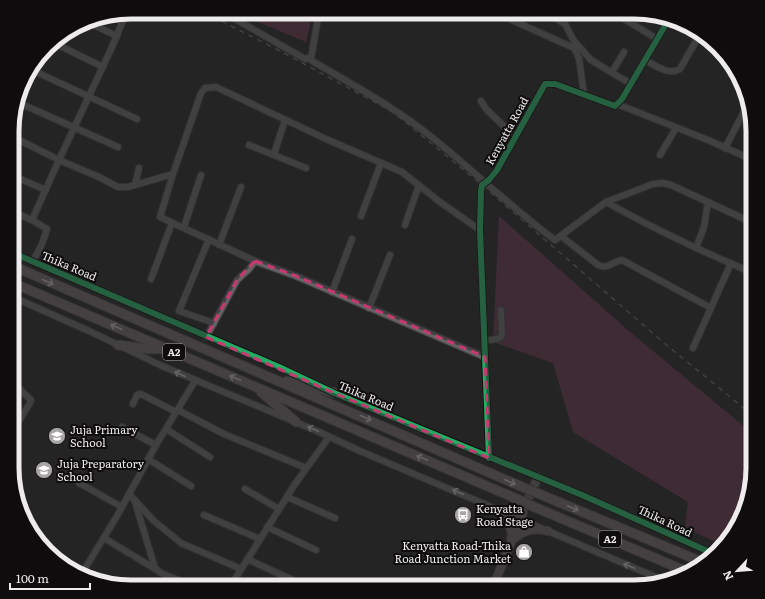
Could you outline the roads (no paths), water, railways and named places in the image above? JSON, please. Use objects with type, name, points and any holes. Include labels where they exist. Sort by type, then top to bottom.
[{"type":"highway","name":"Thika Road","points":[[19,269],[527,489],[697,560]]},
{"type":"highway","name":"A2","points":[[19,286],[254,386],[522,506],[532,506],[681,569]]},
{"type":"highway","points":[[118,345],[148,349],[168,349]]},
{"type":"highway","points":[[263,375],[334,393]]},
{"type":"highway","points":[[254,386],[296,422]]},
{"type":"main road","points":[[496,580],[512,539],[522,506],[538,477]]},
{"type":"main road","points":[[500,511],[508,522],[512,539]]},
{"type":"main road","points":[[512,539],[528,530],[548,530]]},
{"type":"street","points":[[32,220],[124,19]]},
{"type":"street","points":[[235,19],[306,59],[309,59],[400,113],[434,138],[485,183],[555,240],[606,202],[638,189],[663,183],[671,185],[746,220]]},
{"type":"street","points":[[309,59],[312,57],[318,19]]},
{"type":"street","points":[[510,19],[574,48],[579,58],[584,95]]},
{"type":"street","points":[[557,19],[565,24],[574,41],[591,60],[630,84]]},
{"type":"street","points":[[624,19],[657,39]]},
{"type":"street","points":[[617,104],[666,24]]},
{"type":"street","points":[[94,25],[117,36]]},
{"type":"street","points":[[645,60],[664,70],[672,72],[676,71],[680,69],[697,39]]},
{"type":"street","points":[[59,45],[103,67]]},
{"type":"street","points":[[612,72],[624,52]]},
{"type":"street","points":[[36,72],[137,119]]},
{"type":"street","name":"Kenyatta Road","points":[[489,458],[480,230],[481,190],[482,185],[497,170],[545,84],[555,84],[613,106],[617,104],[746,157]]},
{"type":"street","points":[[480,230],[402,172],[285,120],[216,87],[205,88],[201,93],[160,217],[255,261],[296,276],[485,357]]},
{"type":"street","points":[[481,101],[486,109],[515,137]]},
{"type":"street","points":[[22,104],[118,147]]},
{"type":"street","points":[[725,148],[744,112]]},
{"type":"street","points":[[274,154],[285,120]]},
{"type":"street","points":[[660,155],[676,128]]},
{"type":"street","points":[[19,140],[118,187],[124,188],[173,174]]},
{"type":"street","points":[[249,145],[306,168]]},
{"type":"street","points":[[361,216],[381,163]]},
{"type":"street","points":[[135,185],[139,168]]},
{"type":"street","points":[[184,227],[201,175]]},
{"type":"street","points":[[19,179],[46,190]]},
{"type":"street","points":[[405,225],[419,186]]},
{"type":"street","points":[[220,245],[241,187]]},
{"type":"street","points":[[606,202],[696,248],[746,269]]},
{"type":"street","points":[[696,248],[704,227],[708,202]]},
{"type":"street","points":[[19,215],[48,229],[33,261]]},
{"type":"street","points":[[151,279],[172,223]]},
{"type":"street","points":[[561,236],[602,267],[606,267],[618,260],[622,260],[711,308]]},
{"type":"street","points":[[332,292],[352,239]]},
{"type":"street","points":[[209,240],[179,311],[214,323]]},
{"type":"street","name":"Thika Road","points":[[19,255],[279,367],[334,393],[582,495],[708,552]]},
{"type":"street","points":[[369,308],[390,255]]},
{"type":"street","points":[[206,336],[237,280],[255,261]]},
{"type":"street","points":[[693,348],[731,263]]},
{"type":"street","points":[[19,300],[194,381],[329,436],[657,578]]},
{"type":"street","points":[[484,341],[500,338],[502,335],[501,310]]},
{"type":"street","points":[[84,569],[104,538],[194,381]]},
{"type":"street","points":[[19,389],[31,400],[19,421]]},
{"type":"street","points":[[133,404],[137,395],[141,394],[224,434],[306,468]]},
{"type":"street","points":[[122,427],[156,445]]},
{"type":"street","points":[[166,429],[210,457]]},
{"type":"street","points":[[234,580],[267,527],[329,436]]},
{"type":"street","points":[[148,459],[191,486]]},
{"type":"street","points":[[79,483],[122,507]]},
{"type":"street","points":[[245,489],[279,509]]},
{"type":"street","points":[[129,494],[154,521],[181,543],[241,569]]},
{"type":"street","points":[[287,497],[335,518]]},
{"type":"street","points":[[134,500],[154,566],[158,571]]},
{"type":"street","points":[[204,514],[260,539]]},
{"type":"street","points":[[267,527],[316,550]]},
{"type":"street","points":[[104,538],[158,571],[177,580]]},
{"type":"street","points":[[247,559],[292,580]]},
{"type":"railway","points":[[218,19],[393,112],[482,185],[664,343],[746,410]]},
{"type":"place","name":"Juja Primary School","points":[[57,436]]},
{"type":"place","name":"Juja Preparatory School","points":[[44,470]]},
{"type":"place","name":"Kenyatta Road Stage","points":[[463,515]]},
{"type":"place","name":"Kenyatta Road-Thika Road Junction Market","points":[[524,552]]}]
